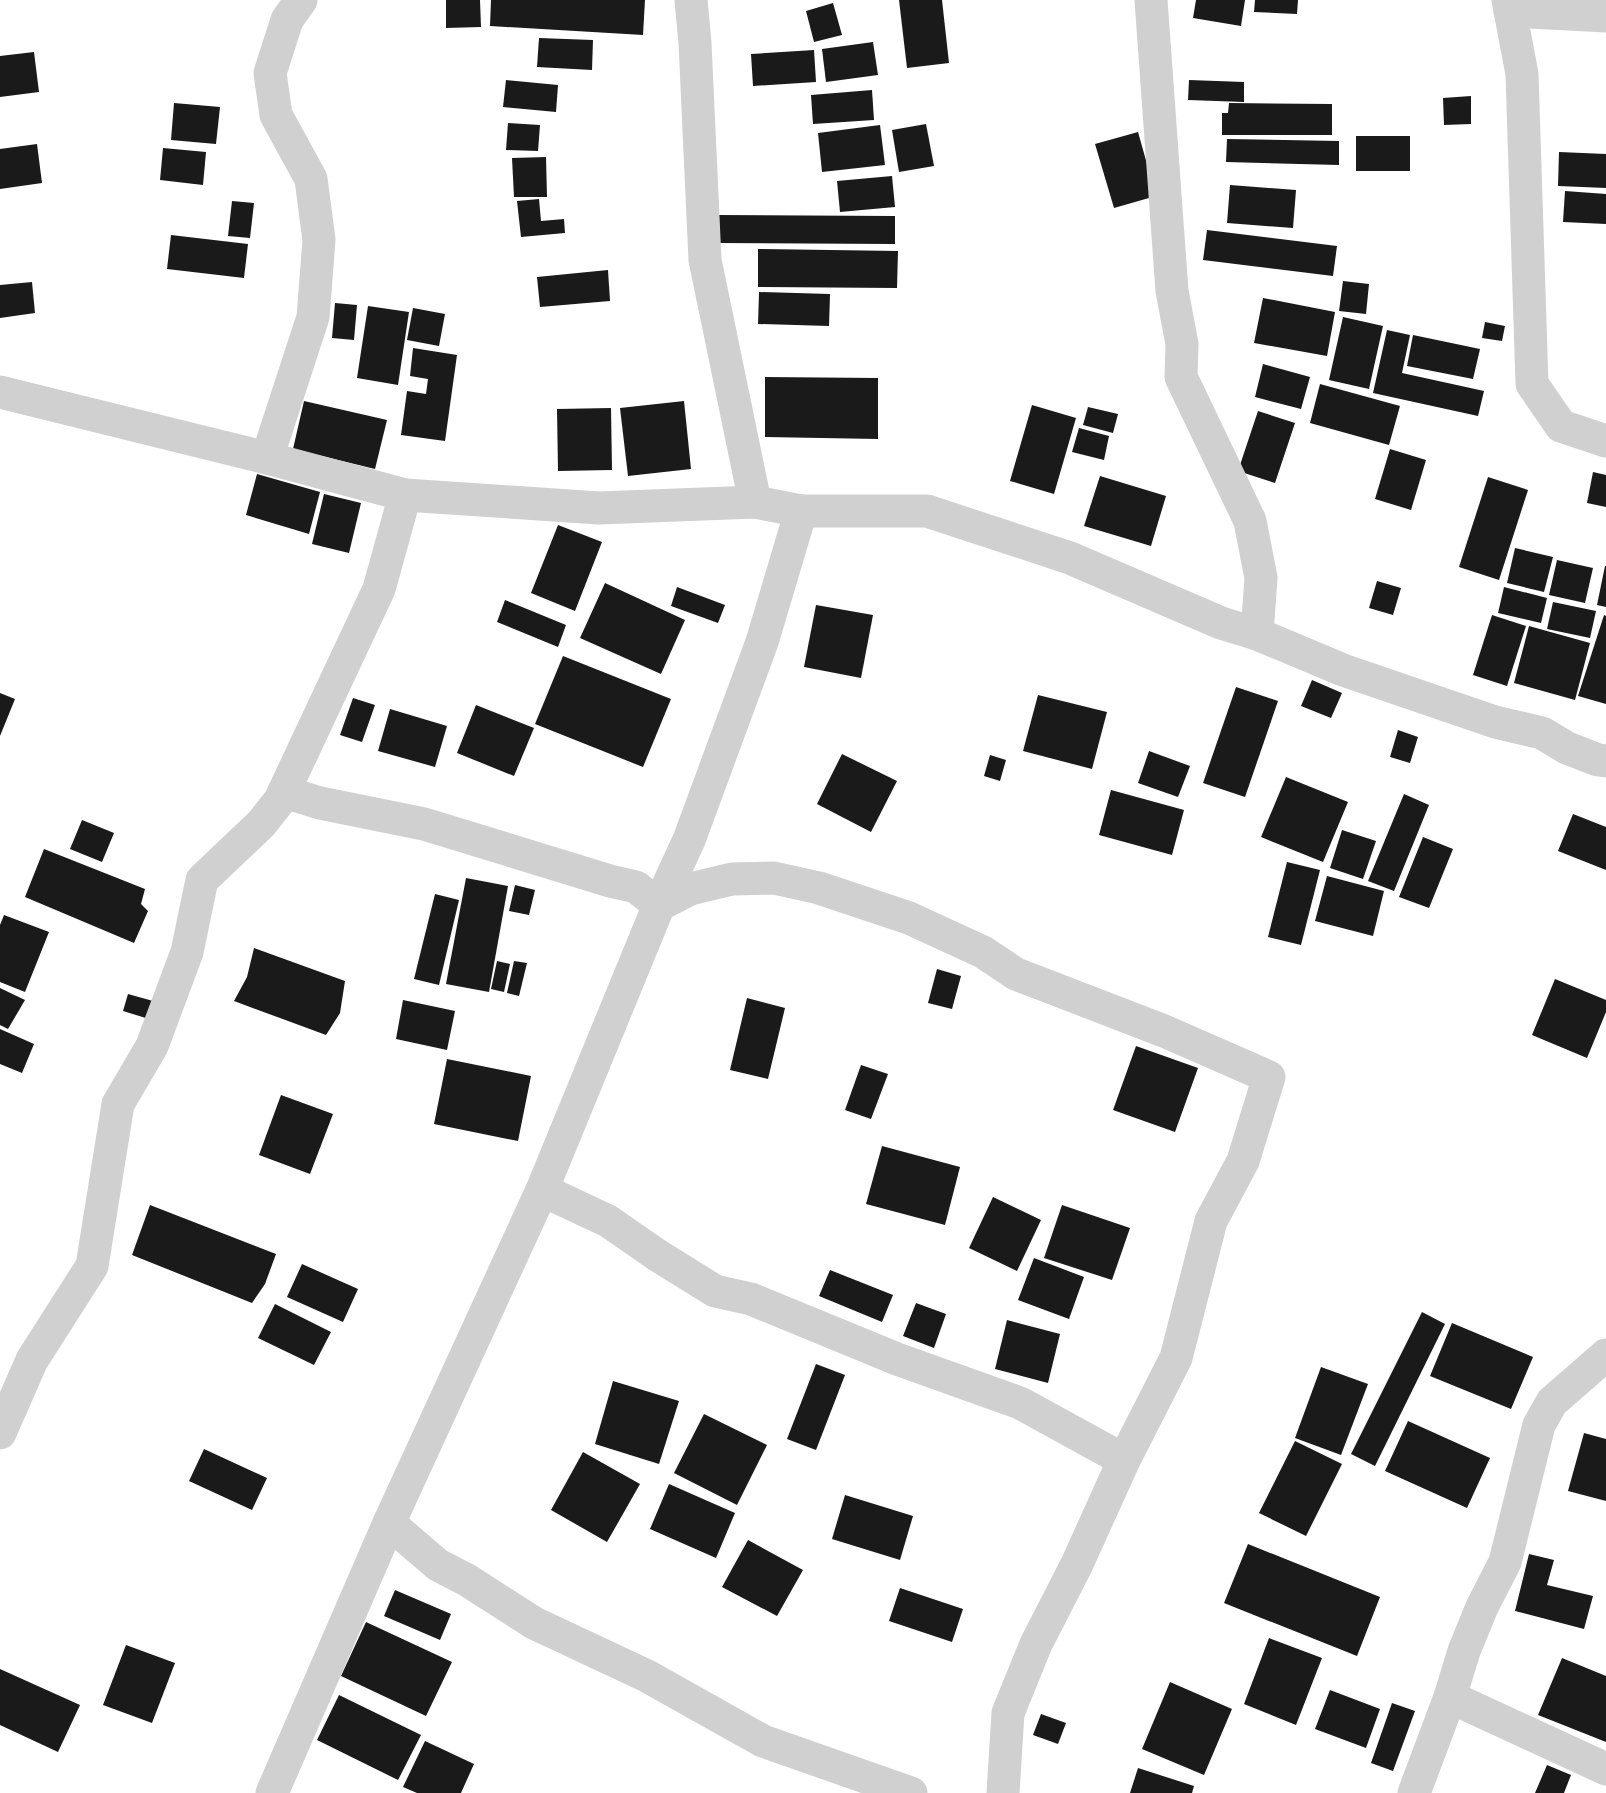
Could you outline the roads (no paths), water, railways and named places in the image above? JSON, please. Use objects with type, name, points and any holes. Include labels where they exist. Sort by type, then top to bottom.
[{"type":"street","points":[[691,0],[705,260],[755,502]]},
{"type":"street","points":[[1151,0],[1172,291],[1182,344],[1181,376],[1250,521],[1261,578],[1257,634]]},
{"type":"street","points":[[1606,16],[1509,5],[1522,74],[1532,384],[1561,426],[1606,441]]},
{"type":"street","points":[[267,458],[313,317],[319,240],[311,179],[276,115],[270,73],[289,7]]},
{"type":"street","points":[[0,392],[267,458],[405,495],[599,508],[755,502],[801,511],[927,511],[1070,558],[1221,623],[1257,634],[1343,670],[1495,722],[1542,733],[1567,748],[1606,761]]},
{"type":"street","points":[[0,1433],[32,1360],[92,1266],[118,1104],[152,1046],[187,952],[202,880],[261,824],[284,792],[379,589],[405,495]]},
{"type":"street","points":[[273,1793],[389,1523],[542,1190],[659,905],[689,840],[762,642],[801,511]]},
{"type":"street","points":[[284,792],[320,803],[424,824],[610,881],[636,886],[659,905]]},
{"type":"street","points":[[689,840],[732,879]]},
{"type":"street","points":[[659,905],[690,889],[732,879],[774,878],[819,888],[909,918],[983,952],[1016,974],[1164,1030],[1269,1077],[1243,1161],[1211,1221],[1176,1358],[1124,1460],[1077,1564],[1036,1644],[1008,1713],[1003,1793]]},
{"type":"street","points":[[542,1190],[608,1221],[715,1291],[751,1299],[897,1359],[1020,1403],[1124,1460]]},
{"type":"street","points":[[1414,1793],[1450,1697],[1464,1651],[1482,1607],[1505,1562],[1539,1425],[1552,1402],[1599,1369]]},
{"type":"street","points":[[389,1523],[438,1565],[534,1623],[647,1676],[763,1741],[911,1793]]},
{"type":"street","points":[[1450,1697],[1606,1769]]}]
